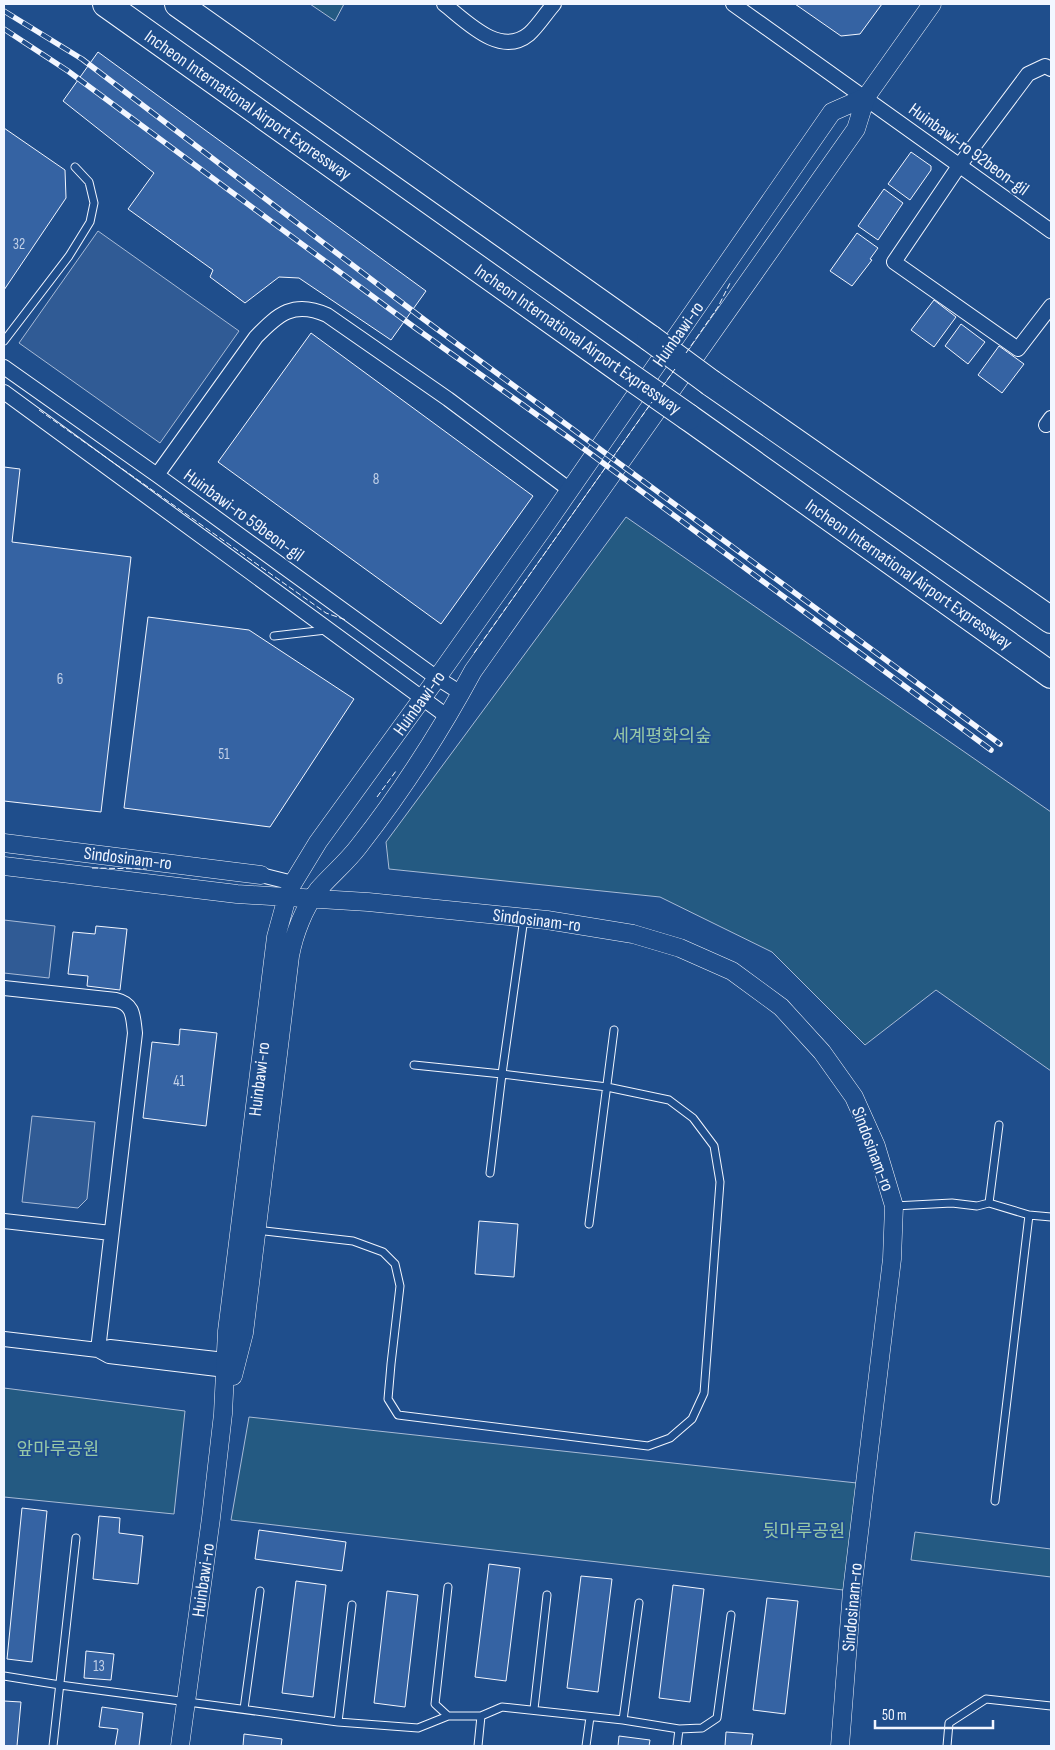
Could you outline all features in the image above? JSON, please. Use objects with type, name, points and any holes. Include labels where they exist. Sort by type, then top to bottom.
[{"type":"highway","name":"Incheon International Airport Expressway","points":[[106,4],[1051,675]]},
{"type":"highway","points":[[178,4],[711,383],[1051,620]]},
{"type":"highway","points":[[908,519],[1051,600]]},
{"type":"highway","points":[[997,636],[1051,691]]},
{"type":"street","points":[[444,4],[483,34],[494,40],[506,42],[517,42],[530,34],[554,4]]},
{"type":"street","name":"Huinbawi-ro 92beon-gil","points":[[733,4],[817,65],[866,97],[1051,231]]},
{"type":"street","name":"Huinbawi-ro","points":[[230,1366],[244,1333],[293,939],[316,894],[359,847],[427,751],[479,663],[856,129],[866,97],[932,4]]},
{"type":"street","points":[[1051,69],[1045,66],[1028,74],[959,166],[894,262],[1018,349],[1051,306]]},
{"type":"street","name":"Huinbawi-ro","points":[[180,1746],[212,1518],[230,1366],[227,1331],[276,938],[290,890],[318,842],[438,678],[832,112],[866,97]]},
{"type":"street","points":[[158,475],[256,338],[273,319],[294,308],[305,308],[327,315],[448,399],[570,490]]},
{"type":"street","name":"Huinbawi-ro 59beon-gil","points":[[6,373],[158,475],[438,678],[461,692]]},
{"type":"street","points":[[4,392],[448,717]]},
{"type":"street","name":"Sindosinam-ro","points":[[4,843],[261,875],[290,890]]},
{"type":"street","name":"Sindosinam-ro","points":[[4,866],[238,894],[290,890],[368,902],[524,918],[633,934],[680,948],[732,971],[781,1007],[822,1052],[854,1097],[876,1146],[894,1206],[892,1259],[852,1591],[840,1746]]},
{"type":"street","points":[[4,988],[116,1000],[124,1002],[130,1008],[135,1033],[98,1350]]},
{"type":"street","points":[[4,1220],[111,1233]]},
{"type":"street","points":[[4,1339],[98,1350],[109,1356],[230,1366]]},
{"type":"lane","points":[[4,341],[69,256],[90,222],[94,203],[89,182],[75,167]]},
{"type":"lane","points":[[274,636],[328,630]]},
{"type":"lane","points":[[490,1173],[524,918]]},
{"type":"lane","points":[[589,1224],[614,1030]]},
{"type":"lane","points":[[256,1230],[353,1241],[383,1252],[395,1264],[400,1286],[388,1399],[398,1415],[648,1446],[670,1438],[692,1419],[704,1393],[720,1182],[714,1146],[693,1118],[669,1100],[607,1087],[502,1074],[414,1066]]},
{"type":"lane","points":[[988,1203],[999,1125]]},
{"type":"lane","points":[[894,1206],[952,1203],[977,1206],[988,1203],[1029,1214],[1051,1217]]},
{"type":"lane","points":[[995,1501],[1029,1214]]},
{"type":"lane","points":[[53,1746],[76,1538]]},
{"type":"lane","points":[[448,1587],[435,1704],[448,1716]]},
{"type":"lane","points":[[244,1709],[260,1592]]},
{"type":"lane","points":[[534,1709],[547,1595]]},
{"type":"lane","points":[[623,1720],[639,1603]]},
{"type":"lane","points":[[338,1722],[352,1605]]},
{"type":"lane","points":[[4,1676],[338,1722],[418,1728],[448,1716],[481,1716],[502,1707],[623,1720],[679,1729],[702,1728],[717,1718],[731,1615]]},
{"type":"lane","points":[[946,1746],[949,1723],[986,1698],[1051,1706]]},
{"type":"lane","points":[[478,1746],[481,1716]]},
{"type":"lane","points":[[586,1746],[590,1717]]},
{"type":"lane","points":[[677,1746],[679,1729]]},
{"type":"green space","points":[[310,4],[344,4],[335,21]]},
{"type":"green space","name":"세계평화의숲","points":[[626,517],[1051,812],[1051,1071],[936,990],[865,1045],[772,952],[660,897],[389,869],[386,842]]},
{"type":"green space","name":"앞마루공원","points":[[4,1388],[185,1411],[174,1514],[4,1497]]},
{"type":"green space","name":"뒷마루공원","points":[[249,1417],[866,1484],[852,1591],[231,1520]]},
{"type":"green space","points":[[915,1532],[1051,1549],[1051,1577],[911,1560]]},
{"type":"shaded area","points":[[98,231],[239,331],[160,443],[19,343]]},
{"type":"shaded area","points":[[4,920],[55,926],[49,978],[4,973]]},
{"type":"shaded area","points":[[32,1116],[95,1122],[87,1199],[78,1208],[22,1202]]},
{"type":"building","points":[[795,4],[882,4],[860,34],[841,36]]},
{"type":"building","points":[[98,52],[426,291],[391,340],[299,278],[279,277],[245,303],[210,277],[213,270],[128,209],[154,173],[63,101]]},
{"type":"building","points":[[4,128],[65,170],[66,198],[4,290]]},
{"type":"building","points":[[911,152],[931,166],[931,170],[910,200],[888,184]]},
{"type":"building","points":[[884,189],[903,203],[878,240],[858,226]]},
{"type":"building","points":[[857,233],[878,248],[870,259],[872,260],[852,286],[830,271]]},
{"type":"building","points":[[934,300],[956,317],[934,347],[911,330]]},
{"type":"building","points":[[961,324],[985,342],[968,364],[945,346]]},
{"type":"building","points":[[311,333],[533,496],[441,624],[218,462]]},
{"type":"building","points":[[999,346],[1024,364],[1002,393],[978,375]]},
{"type":"building","points":[[4,467],[20,469],[12,542],[131,557],[101,812],[4,801]]},
{"type":"building","points":[[148,617],[249,630],[354,699],[270,827],[124,808]]},
{"type":"building","points":[[96,926],[127,929],[120,990],[87,986],[88,976],[68,974],[73,932],[95,934]]},
{"type":"building","points":[[180,1029],[217,1033],[206,1126],[143,1118],[152,1042],[179,1045]]},
{"type":"building","points":[[479,1221],[518,1224],[514,1277],[475,1274]]},
{"type":"building","points":[[22,1508],[47,1511],[32,1662],[7,1659]]},
{"type":"building","points":[[99,1516],[120,1518],[119,1533],[143,1536],[138,1584],[93,1579]]},
{"type":"building","points":[[259,1530],[346,1542],[342,1571],[255,1559]]},
{"type":"building","points":[[489,1564],[520,1568],[506,1681],[475,1677]]},
{"type":"building","points":[[581,1576],[612,1579],[598,1692],[567,1688]]},
{"type":"building","points":[[296,1581],[326,1585],[313,1697],[282,1693]]},
{"type":"building","points":[[673,1585],[704,1589],[690,1702],[659,1698]]},
{"type":"building","points":[[387,1591],[418,1595],[405,1707],[374,1703]]},
{"type":"building","points":[[767,1598],[798,1601],[785,1714],[753,1710]]},
{"type":"building","points":[[86,1651],[114,1654],[111,1680],[84,1678]]},
{"type":"building","points":[[4,1701],[21,1702],[17,1746],[4,1746]]},
{"type":"building","points":[[102,1707],[143,1713],[139,1746],[115,1746],[118,1729],[99,1727]]},
{"type":"building","points":[[726,1732],[753,1734],[751,1746],[725,1746]]},
{"type":"building","points":[[244,1734],[282,1739],[281,1746],[243,1746]]},
{"type":"building","points":[[619,1736],[650,1740],[649,1746],[618,1746]]},
{"type":"railway","points":[[4,11],[82,59],[422,318],[1000,744]]},
{"type":"railway","points":[[4,29],[68,71],[991,750]]},
{"type":"fence","points":[[686,353],[718,307],[731,281]]},
{"type":"fence","points":[[662,387],[675,369]]},
{"type":"fence","points":[[474,653],[652,402]]},
{"type":"fence","points":[[39,410],[326,613],[346,620]]},
{"type":"fence","points":[[377,797],[396,771]]},
{"type":"fence","points":[[92,868],[147,869]]}]
